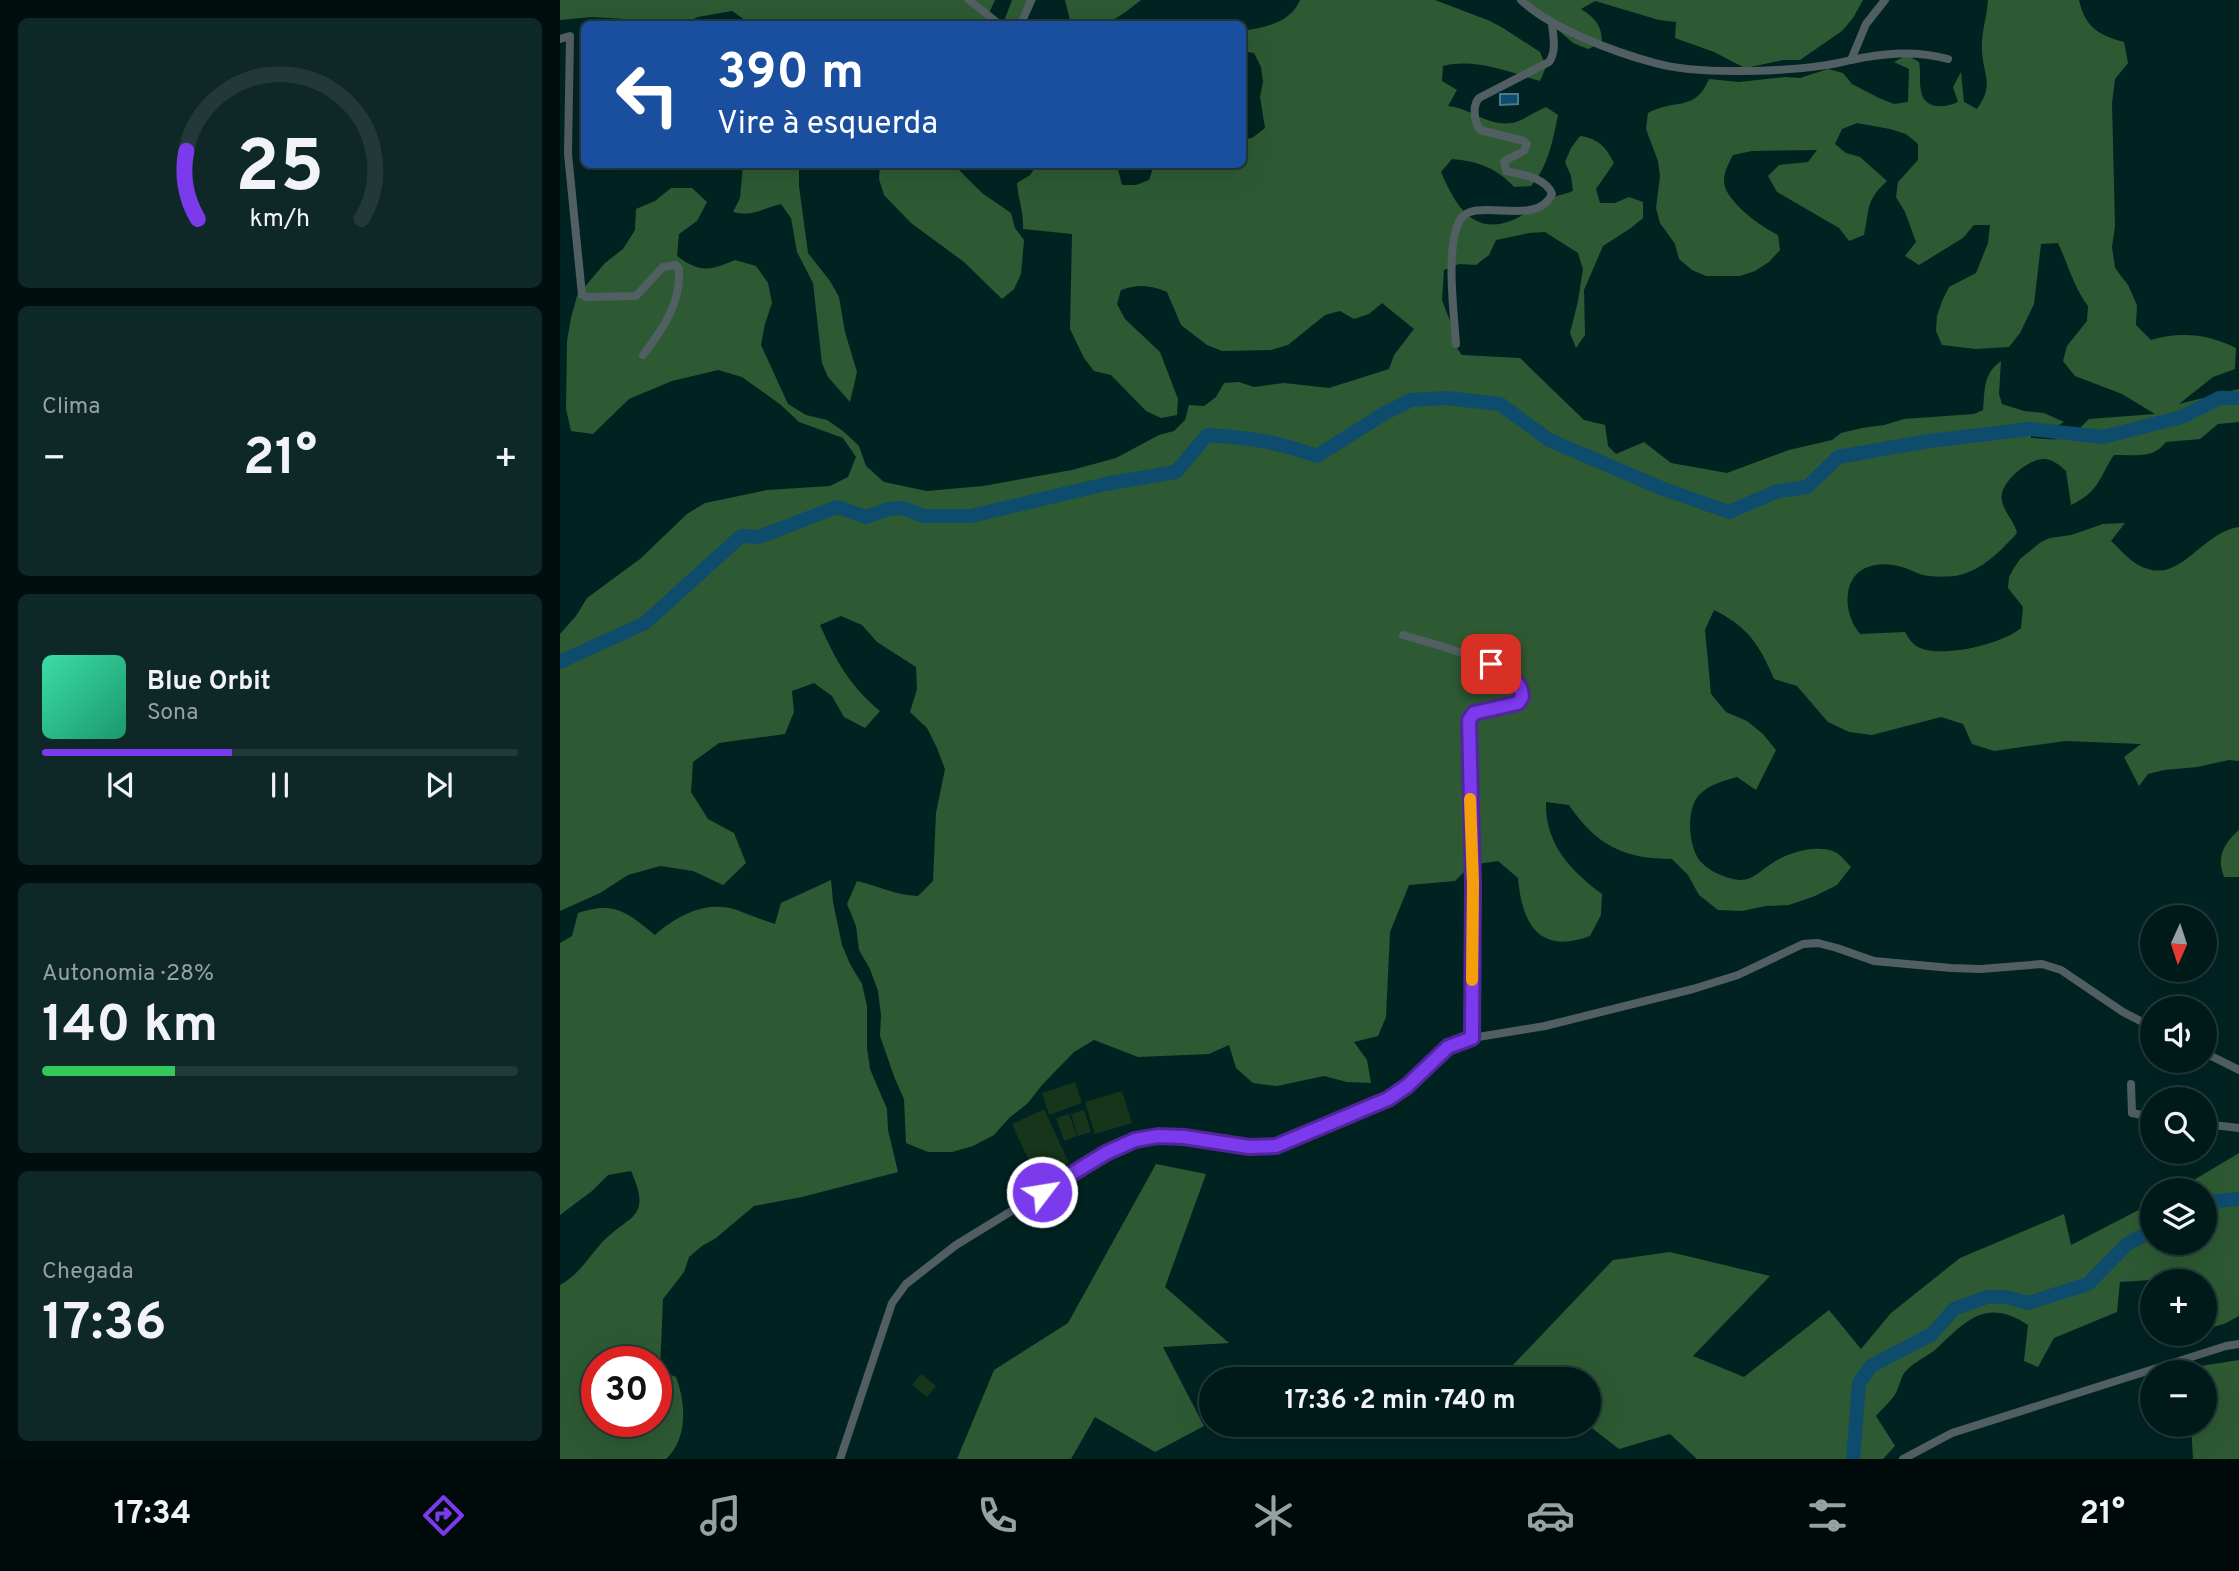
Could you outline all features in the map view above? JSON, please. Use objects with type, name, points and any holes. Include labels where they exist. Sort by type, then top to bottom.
[{"type":"street","points":[[969,0],[995,21]]},
{"type":"street","points":[[1022,21],[1031,0]]},
{"type":"street","points":[[1521,0],[1552,23],[1656,64],[1685,68],[1777,69],[1912,52],[1948,59]]},
{"type":"street","points":[[1851,60],[1867,24],[1885,0]]},
{"type":"street","points":[[1456,344],[1452,250],[1459,221],[1474,211],[1520,211],[1538,208],[1549,201],[1552,194],[1543,181],[1506,171],[1504,161],[1524,151],[1527,144],[1480,130],[1475,102],[1549,62],[1553,56],[1552,23]]},
{"type":"street","points":[[560,39],[570,36],[568,154],[582,295],[636,296],[663,267],[676,265],[679,269],[677,291],[668,320],[643,355]]},
{"type":"street","points":[[1403,635],[1491,664],[1512,677],[1522,688],[1522,697],[1518,703],[1474,713],[1469,720],[1473,884],[1472,1038]]},
{"type":"street","points":[[840,1459],[892,1303],[906,1283],[956,1245],[1106,1153],[1135,1140],[1158,1136],[1184,1137],[1249,1147],[1276,1146],[1388,1099],[1407,1086],[1448,1047],[1472,1038],[1545,1026],[1693,989],[1738,975],[1803,944],[1818,943],[1874,961],[1915,965],[1980,969],[2042,964],[2061,970],[2140,1021]]},
{"type":"street","points":[[2217,1059],[2239,1070]]},
{"type":"street","points":[[2131,1084],[2132,1113],[2140,1115]]},
{"type":"street","points":[[2217,1125],[2239,1128]]},
{"type":"street","points":[[1903,1459],[1952,1433],[2215,1349],[2239,1344]]},
{"type":"green space","points":[[560,0],[995,0],[985,21],[745,21],[732,11],[689,21],[631,21],[592,17],[560,20]]},
{"type":"green space","points":[[1012,0],[1036,0],[1030,13],[1021,21],[1004,21]]},
{"type":"green space","points":[[1065,0],[1141,0],[1109,21],[1070,21]]},
{"type":"green space","points":[[1300,0],[1435,0],[1490,21],[1540,52],[1546,67],[1540,81],[1480,65],[1443,66],[1442,81],[1457,90],[1448,106],[1498,123],[1516,122],[1546,107],[1558,115],[1546,162],[1531,186],[1514,187],[1501,175],[1486,167],[1452,159],[1441,172],[1453,196],[1468,215],[1477,221],[1501,224],[1519,217],[1542,201],[1573,191],[1565,162],[1580,136],[1601,144],[1614,163],[1596,189],[1600,203],[1615,203],[1629,197],[1643,202],[1643,218],[1603,246],[1584,290],[1585,335],[1576,348],[1570,333],[1583,269],[1578,253],[1545,232],[1496,240],[1489,255],[1476,265],[1459,264],[1444,270],[1442,300],[1453,329],[1453,343],[1462,355],[1520,358],[1584,420],[1605,425],[1608,446],[1616,454],[1644,442],[1671,463],[1727,473],[1789,450],[1832,440],[1841,433],[1904,419],[1974,414],[1983,410],[1988,377],[2001,361],[1999,394],[2002,404],[2024,411],[2044,413],[2064,422],[2048,429],[2031,430],[2031,438],[2063,438],[2089,419],[2155,414],[2122,394],[2075,376],[2063,361],[2067,346],[2087,321],[2088,306],[2075,284],[2058,243],[2041,244],[2034,304],[2020,333],[2009,347],[1976,349],[1942,345],[1936,331],[1942,301],[1949,287],[1976,273],[1988,243],[1990,225],[1974,225],[1963,238],[1919,265],[1905,256],[1916,242],[1905,212],[1896,197],[1898,182],[1918,160],[1918,144],[1906,134],[1857,123],[1842,129],[1835,144],[1846,153],[1860,157],[1887,181],[1872,200],[1864,235],[1849,241],[1839,228],[1777,192],[1768,176],[1779,165],[1808,162],[1817,150],[1752,151],[1733,155],[1724,178],[1726,190],[1745,213],[1778,235],[1780,250],[1769,262],[1740,276],[1706,276],[1692,270],[1679,259],[1675,244],[1660,223],[1656,208],[1660,176],[1658,161],[1646,129],[1648,113],[1690,101],[1697,97],[1709,79],[1739,82],[1800,78],[1828,69],[1843,73],[1852,84],[1894,104],[1908,102],[1909,69],[1894,62],[1907,55],[1919,62],[1921,91],[1926,102],[1941,106],[1958,102],[1953,87],[1961,72],[1964,102],[1977,109],[1987,86],[1982,44],[1988,0],[2079,0],[2085,17],[2094,28],[2124,42],[2128,63],[2115,79],[2112,103],[2115,226],[2112,247],[2115,268],[2128,285],[2137,305],[2136,325],[2151,340],[2173,335],[2194,335],[2236,348],[2235,369],[2213,377],[2179,404],[2239,389],[2239,422],[2218,424],[2200,439],[2166,442],[2149,454],[2114,455],[2088,495],[2071,505],[2066,471],[2049,460],[2036,460],[2012,476],[2004,487],[2003,504],[2017,533],[1989,560],[1964,574],[1951,576],[1923,575],[1884,564],[1867,567],[1854,577],[1850,585],[1849,610],[1860,634],[1905,632],[1915,645],[1930,651],[1972,648],[2001,639],[2021,628],[2023,607],[2008,588],[2009,577],[2020,559],[2041,542],[2103,524],[2125,523],[2111,541],[2135,563],[2150,570],[2164,570],[2188,558],[2225,531],[2239,527],[2239,761],[2229,760],[2148,774],[2139,786],[2124,757],[2141,744],[2065,741],[1994,751],[1972,744],[1963,724],[1941,717],[1872,735],[1849,732],[1828,722],[1797,686],[1774,679],[1758,646],[1744,630],[1714,610],[1705,630],[1711,694],[1726,712],[1747,721],[1763,734],[1776,750],[1756,790],[1737,777],[1712,786],[1699,795],[1690,818],[1691,837],[1696,854],[1712,871],[1741,880],[1752,877],[1787,855],[1812,849],[1828,850],[1837,853],[1851,867],[1837,885],[1789,905],[1742,911],[1718,910],[1699,895],[1688,875],[1672,859],[1639,856],[1613,847],[1590,830],[1569,805],[1546,802],[1550,831],[1562,855],[1602,894],[1601,915],[1590,936],[1572,941],[1558,941],[1546,938],[1536,931],[1524,909],[1518,878],[1498,861],[1471,865],[1455,881],[1409,885],[1390,932],[1386,1017],[1378,1036],[1354,1042],[1367,1060],[1371,1083],[1347,1082],[1324,1076],[1277,1086],[1253,1083],[1236,1068],[1229,1045],[1209,1054],[1138,1057],[1094,1040],[1074,1052],[1028,1103],[994,1135],[973,1146],[952,1152],[928,1152],[906,1143],[904,1099],[880,1036],[878,991],[859,950],[856,926],[847,904],[857,881],[918,896],[933,881],[936,813],[945,769],[927,728],[910,712],[917,689],[916,667],[877,642],[862,625],[841,616],[820,625],[844,672],[880,711],[865,728],[844,717],[832,696],[814,683],[792,691],[794,712],[785,734],[719,743],[693,762],[691,792],[708,819],[734,833],[746,863],[723,885],[693,871],[660,866],[628,875],[600,893],[560,911],[560,634],[587,598],[640,559],[687,514],[705,503],[767,490],[830,486],[848,477],[856,457],[843,438],[799,422],[781,405],[742,377],[718,370],[672,381],[629,399],[593,434],[571,431],[566,409],[567,341],[577,296],[605,263],[623,249],[635,230],[636,209],[655,201],[671,188],[692,188],[707,202],[697,221],[679,234],[677,256],[699,268],[711,268],[735,260],[756,266],[768,283],[772,303],[761,345],[788,404],[806,415],[827,420],[843,431],[859,446],[866,466],[884,482],[927,491],[983,486],[1072,470],[1116,458],[1159,435],[1174,431],[1185,420],[1189,405],[1204,406],[1216,397],[1224,383],[1239,382],[1254,387],[1284,383],[1329,388],[1389,369],[1394,355],[1414,329],[1382,303],[1369,314],[1354,319],[1340,311],[1325,315],[1288,345],[1271,350],[1222,351],[1207,345],[1181,325],[1167,292],[1144,286],[1121,290],[1117,304],[1125,319],[1160,352],[1178,399],[1177,415],[1161,418],[1146,411],[1111,375],[1094,371],[1084,358],[1070,329],[1072,234],[1023,229],[1017,183],[1030,175],[1035,168],[1118,168],[1122,185],[1136,185],[1149,180],[1153,168],[1246,168],[1246,139],[1252,138],[1265,128],[1260,97],[1263,82],[1261,67],[1254,53],[1246,52],[1246,30],[1276,23],[1296,8]]},
{"type":"green space","points":[[1527,0],[1863,0],[1842,31],[1800,60],[1783,60],[1745,68],[1714,52],[1675,38],[1676,22],[1659,20],[1595,1],[1581,9],[1597,23],[1602,43],[1588,49],[1573,43]]},
{"type":"green space","points":[[743,168],[799,168],[808,253],[839,297],[845,332],[857,372],[850,402],[828,377],[822,363],[813,283],[797,252],[791,218],[781,204],[752,213],[733,212],[740,198]]},
{"type":"green space","points":[[880,168],[958,168],[982,193],[1011,213],[1015,228],[1024,240],[1021,274],[1014,289],[1002,299],[964,262],[911,223],[884,195],[879,179]]},
{"type":"green space","points":[[2239,830],[2239,877],[2224,877],[2221,857],[2229,840]]},
{"type":"green space","points":[[831,880],[842,945],[862,984],[867,1006],[870,1069],[887,1109],[888,1130],[898,1172],[802,1197],[754,1206],[689,1257],[684,1272],[663,1299],[661,1346],[581,1346],[581,1437],[672,1437],[672,1375],[676,1377],[682,1398],[681,1431],[673,1451],[666,1459],[560,1459],[560,1285],[577,1272],[609,1236],[634,1216],[640,1200],[631,1171],[608,1175],[560,1215],[560,943],[572,936],[578,913],[602,908],[628,915],[655,935],[673,921],[703,908],[726,907],[775,924],[781,903]]},
{"type":"green space","points":[[1075,1082],[1082,1103],[1049,1115],[1042,1093]]},
{"type":"green space","points":[[1122,1091],[1132,1123],[1095,1134],[1085,1102]]},
{"type":"green space","points":[[1044,1109],[1069,1163],[1037,1178],[1012,1124]]},
{"type":"green space","points":[[1084,1110],[1091,1132],[1078,1136],[1071,1114]]},
{"type":"green space","points":[[1069,1114],[1077,1136],[1064,1141],[1056,1118]]},
{"type":"green space","points":[[2239,1153],[2239,1316],[2217,1326],[2217,1269],[2140,1269],[2140,1281],[2120,1282],[2117,1312],[2054,1338],[2038,1367],[2024,1361],[2028,1325],[2000,1313],[1978,1316],[1903,1374],[1894,1396],[1876,1416],[1895,1446],[1883,1459],[1697,1459],[1670,1434],[1619,1449],[1601,1435],[1601,1367],[1512,1366],[1613,1260],[1670,1252],[1770,1276],[1693,1356],[1744,1377],[1829,1310],[1861,1349],[1891,1313],[1960,1258],[2064,1214],[2071,1245],[2140,1209],[2140,1255],[2217,1255],[2217,1178],[2197,1178]]},
{"type":"green space","points":[[1156,1164],[1206,1174],[1165,1287],[1229,1343],[1163,1347],[1199,1416],[1199,1429],[1155,1452],[1095,1417],[1071,1459],[957,1459],[994,1370],[1068,1323]]},
{"type":"green space","points":[[2239,1360],[2239,1459],[2193,1459],[2192,1437],[2217,1437],[2217,1363]]},
{"type":"green space","points":[[921,1374],[936,1386],[927,1397],[912,1385]]},
{"type":"water","points":[[1500,94],[1518,94],[1518,104],[1500,105]]},
{"type":"waterway","points":[[560,662],[645,623],[741,536],[759,537],[837,507],[866,517],[889,509],[903,508],[923,516],[971,516],[1106,484],[1176,472],[1207,435],[1262,441],[1317,456],[1385,413],[1411,400],[1446,398],[1500,404],[1549,440],[1661,488],[1729,512],[1778,491],[1807,487],[1838,457],[1929,441],[2030,429],[2103,437],[2182,417],[2219,398],[2239,398]]},
{"type":"waterway","points":[[2217,1201],[2239,1199]]},
{"type":"waterway","points":[[1853,1459],[1859,1383],[1871,1366],[1932,1334],[1954,1309],[1987,1297],[2006,1297],[2028,1303],[2088,1284],[2127,1244],[2140,1237]]},
{"type":"slow traffic","points":[[1470,799],[1472,980]]},
{"type":"route","points":[[1042,1192],[1106,1153],[1135,1140],[1158,1136],[1184,1137],[1249,1147],[1276,1146],[1388,1099],[1407,1086],[1448,1047],[1472,1038],[1473,884],[1469,720],[1474,713],[1518,703],[1522,697],[1522,688],[1512,677],[1491,664]]}]
